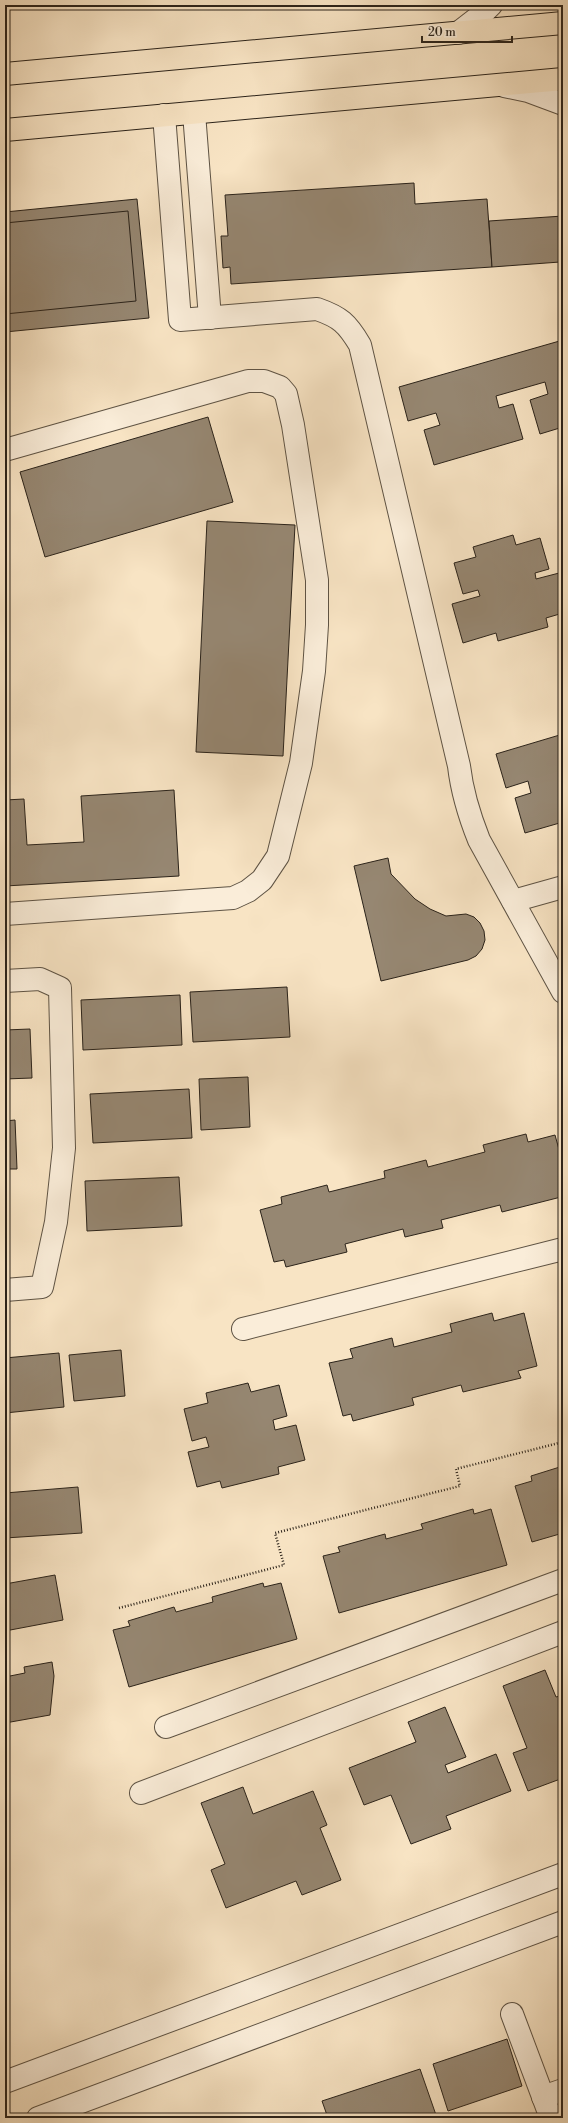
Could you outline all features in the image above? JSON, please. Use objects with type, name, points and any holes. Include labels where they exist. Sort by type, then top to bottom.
[{"type":"main road","points":[[5,74],[563,23]]},
{"type":"main road","points":[[5,130],[563,79]]},
{"type":"street","points":[[458,33],[480,16],[491,5]]},
{"type":"street","points":[[501,85],[528,91],[563,104]]},
{"type":"street","points":[[194,113],[210,318]]},
{"type":"street","points":[[164,116],[180,320],[317,309],[337,316],[352,331],[360,345],[459,766],[462,790],[468,814],[479,840],[563,992]]},
{"type":"street","points":[[5,450],[248,381],[264,380],[280,387],[286,394],[293,425],[317,580],[314,671],[302,763],[278,856],[271,869],[262,880],[248,891],[233,898],[5,914]]},
{"type":"street","points":[[513,901],[563,888]]},
{"type":"street","points":[[5,981],[40,979],[60,988],[64,1148],[56,1222],[42,1287],[5,1290]]},
{"type":"street","points":[[243,1328],[563,1249]]},
{"type":"street","points":[[166,1727],[563,1580]]},
{"type":"street","points":[[141,1792],[563,1632]]},
{"type":"street","points":[[5,2082],[563,1874]]},
{"type":"street","points":[[38,2118],[563,1922]]},
{"type":"street","points":[[512,2014],[553,2093],[551,2118]]},
{"type":"path","points":[[119,1608],[284,1565],[275,1533],[460,1486],[456,1469],[563,1442]]},
{"type":"building","points":[[414,183],[415,204],[487,199],[492,267],[231,284],[230,267],[223,268],[221,236],[228,236],[225,195]]},
{"type":"building","points":[[137,199],[149,318],[5,332],[5,212]]},
{"type":"building","points":[[128,211],[136,301],[5,314],[5,223]]},
{"type":"building","points":[[563,216],[563,274],[560,262],[492,267],[489,221]]},
{"type":"building","points":[[563,340],[563,427],[540,434],[530,400],[548,394],[545,382],[496,396],[499,408],[513,404],[523,439],[434,465],[424,430],[440,425],[436,413],[408,421],[399,387]]},
{"type":"building","points":[[208,417],[233,502],[45,557],[20,472]]},
{"type":"building","points":[[207,521],[295,525],[283,756],[196,752]]},
{"type":"building","points":[[513,535],[516,545],[540,538],[549,569],[535,573],[536,579],[563,572],[563,613],[546,618],[548,627],[498,641],[496,633],[463,643],[452,604],[480,596],[478,590],[463,594],[454,563],[476,557],[473,547]]},
{"type":"building","points":[[563,734],[563,822],[525,833],[515,798],[531,793],[528,781],[506,788],[496,754]]},
{"type":"building","points":[[174,790],[179,876],[5,886],[5,800],[24,799],[27,845],[84,842],[81,796]]},
{"type":"building","points":[[388,858],[391,874],[415,899],[430,909],[446,916],[466,914],[474,917],[480,923],[484,931],[485,940],[482,949],[476,956],[468,960],[381,981],[354,866]]},
{"type":"building","points":[[287,987],[290,1037],[193,1042],[190,992]]},
{"type":"building","points":[[180,995],[182,1045],[83,1050],[81,1000]]},
{"type":"building","points":[[30,1029],[32,1078],[5,1079],[5,1030]]},
{"type":"building","points":[[248,1077],[250,1127],[201,1130],[199,1079]]},
{"type":"building","points":[[189,1089],[192,1138],[93,1143],[90,1094]]},
{"type":"building","points":[[15,1120],[17,1169],[5,1169],[5,1121]]},
{"type":"building","points":[[526,1134],[528,1142],[555,1135],[563,1164],[563,1188],[559,1189],[561,1197],[502,1212],[500,1205],[441,1220],[443,1228],[405,1237],[403,1229],[345,1244],[347,1252],[286,1267],[284,1260],[274,1262],[260,1210],[282,1204],[281,1197],[327,1185],[329,1192],[385,1178],[384,1171],[426,1160],[428,1167],[485,1152],[483,1145]]},
{"type":"building","points":[[179,1177],[182,1226],[87,1231],[85,1181]]},
{"type":"building","points":[[492,1313],[494,1321],[524,1313],[537,1366],[518,1371],[521,1378],[463,1392],[461,1385],[412,1398],[414,1405],[353,1421],[351,1414],[343,1416],[329,1363],[353,1358],[350,1349],[392,1338],[394,1347],[452,1332],[450,1324]]},
{"type":"building","points":[[121,1350],[125,1396],[74,1401],[69,1355]]},
{"type":"building","points":[[59,1353],[64,1407],[5,1413],[5,1358]]},
{"type":"building","points":[[248,1383],[251,1392],[279,1385],[287,1416],[273,1420],[275,1430],[296,1425],[305,1460],[278,1467],[279,1474],[222,1488],[220,1481],[197,1487],[188,1452],[209,1447],[206,1437],[192,1441],[184,1409],[208,1403],[206,1393]]},
{"type":"building","points":[[563,1466],[563,1533],[532,1542],[515,1486],[532,1481],[531,1476]]},
{"type":"building","points":[[78,1487],[82,1533],[5,1538],[5,1493]]},
{"type":"building","points":[[473,1509],[474,1514],[491,1509],[507,1565],[339,1613],[323,1556],[340,1552],[338,1547],[385,1534],[386,1539],[423,1529],[421,1524]]},
{"type":"building","points":[[55,1575],[63,1620],[5,1631],[5,1584]]},
{"type":"building","points":[[263,1583],[264,1587],[281,1583],[297,1639],[129,1687],[113,1630],[130,1626],[128,1621],[174,1607],[176,1612],[213,1602],[212,1597]]},
{"type":"building","points":[[52,1662],[54,1676],[50,1715],[5,1723],[5,1677],[25,1673],[24,1667]]},
{"type":"building","points":[[545,1670],[556,1697],[563,1695],[563,1778],[528,1791],[513,1753],[527,1748],[503,1686]]},
{"type":"building","points":[[445,1707],[466,1757],[445,1765],[448,1773],[496,1754],[511,1791],[446,1816],[451,1829],[411,1844],[391,1795],[364,1805],[349,1768],[416,1742],[408,1722]]},
{"type":"building","points":[[243,1787],[253,1814],[313,1791],[327,1825],[320,1828],[341,1880],[302,1895],[296,1881],[226,1908],[211,1870],[225,1864],[201,1803]]},
{"type":"building","points":[[507,2039],[522,2086],[448,2111],[433,2064]]},
{"type":"building","points":[[420,2069],[436,2115],[426,2118],[328,2118],[322,2101]]}]
